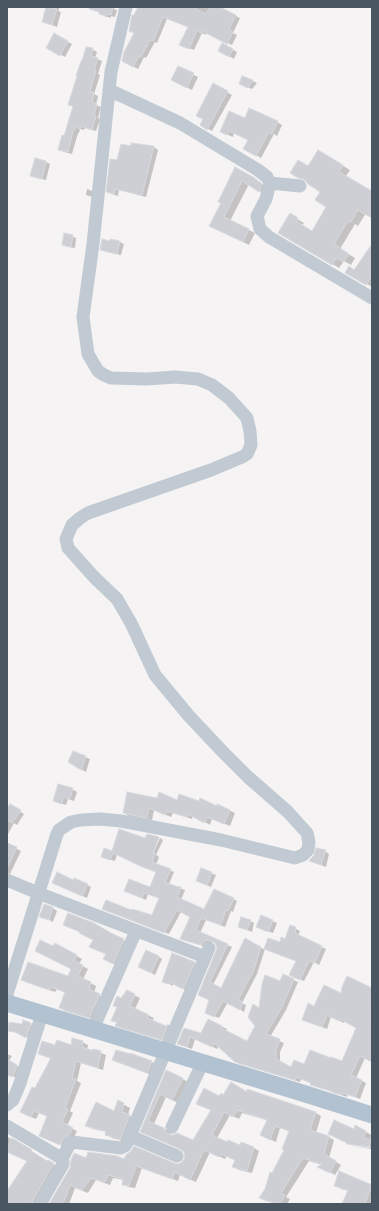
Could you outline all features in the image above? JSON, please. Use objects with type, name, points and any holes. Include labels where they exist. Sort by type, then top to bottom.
[{"type":"main road","points":[[7,1003],[372,1115]]},
{"type":"street","points":[[7,994],[57,834],[65,825],[76,821],[100,819],[120,821],[221,840],[295,858],[303,855],[308,850],[309,842],[307,833],[222,751],[189,716],[155,675],[131,623],[117,599],[68,548],[66,539],[72,525],[88,513],[236,460],[247,454],[251,445],[247,418],[229,398],[212,386],[198,379],[175,377],[147,379],[112,378],[98,371],[88,354],[83,317],[93,244],[111,72],[126,7]]},
{"type":"street","points":[[109,90],[180,123],[266,176],[270,183],[266,199],[257,216],[260,229],[269,236],[372,298]]},
{"type":"street","points":[[270,183],[300,186]]},
{"type":"street","points":[[7,880],[136,930],[207,952],[128,1143],[121,1148],[70,1143],[62,1159],[63,1164],[40,1204]]},
{"type":"street","points":[[93,1029],[136,930]]},
{"type":"street","points":[[7,1105],[13,1100],[19,1086],[42,1014]]},
{"type":"street","points":[[172,1127],[203,1062]]},
{"type":"street","points":[[7,1126],[62,1159]]},
{"type":"street","points":[[130,1136],[177,1156]]},
{"type":"building","points":[[46,7],[57,9],[52,25],[42,22]]},
{"type":"building","points":[[90,7],[113,7],[111,15],[107,14],[106,16],[89,9]]},
{"type":"building","points":[[138,7],[192,7],[206,14],[210,7],[220,7],[236,15],[229,29],[233,32],[227,44],[202,31],[201,33],[197,31],[189,49],[179,45],[188,27],[163,17],[153,41],[150,40],[141,57],[139,56],[133,67],[122,61],[124,52],[134,33],[129,31],[132,15],[134,15]]},
{"type":"building","points":[[54,33],[68,41],[60,56],[46,48]]},
{"type":"building","points":[[222,43],[233,49],[229,57],[218,51]]},
{"type":"building","points":[[86,47],[93,48],[91,56],[98,58],[90,91],[94,93],[92,102],[97,104],[94,115],[96,116],[92,130],[81,126],[80,129],[76,127],[73,131],[68,152],[58,150],[73,106],[68,105]]},
{"type":"building","points":[[178,66],[194,73],[187,88],[171,80]]},
{"type":"building","points":[[242,76],[253,80],[248,88],[239,84]]},
{"type":"building","points":[[213,83],[228,91],[207,130],[200,125],[203,119],[196,116]]},
{"type":"building","points":[[249,108],[278,121],[272,134],[269,132],[256,156],[243,149],[248,140],[229,131],[227,135],[220,132],[229,111],[245,118]]},
{"type":"building","points":[[131,143],[154,146],[142,195],[115,189],[114,194],[106,192],[110,159],[117,160],[121,144],[131,146]]},
{"type":"building","points":[[318,150],[343,165],[339,172],[372,191],[372,218],[358,210],[351,222],[348,221],[334,244],[349,254],[343,262],[336,258],[332,265],[278,233],[290,213],[298,218],[296,221],[312,231],[326,207],[315,200],[320,192],[308,184],[304,179],[298,178],[290,173],[298,160],[308,166]]},
{"type":"building","points":[[35,158],[46,161],[42,179],[30,176]]},
{"type":"building","points":[[235,167],[262,184],[259,192],[242,181],[224,217],[249,229],[243,242],[209,226],[221,203],[218,202]]},
{"type":"building","points":[[64,233],[73,235],[71,247],[62,245]]},
{"type":"building","points":[[102,239],[120,241],[117,254],[100,250]]},
{"type":"building","points":[[372,244],[372,276],[366,285],[345,273],[349,266],[354,270]]},
{"type":"building","points":[[73,751],[86,756],[81,770],[68,762]]},
{"type":"building","points":[[58,784],[73,788],[70,799],[63,797],[62,804],[53,801]]},
{"type":"building","points":[[127,792],[157,798],[159,792],[177,800],[179,794],[199,801],[200,798],[230,810],[224,824],[207,817],[204,823],[188,814],[187,817],[167,811],[165,815],[149,808],[147,818],[123,813]]},
{"type":"building","points":[[10,804],[21,810],[12,823],[7,820],[7,808]]},
{"type":"building","points":[[119,829],[145,838],[147,834],[159,837],[153,853],[155,853],[152,862],[171,869],[165,882],[181,887],[177,897],[204,909],[214,889],[234,898],[228,911],[226,910],[221,925],[201,918],[196,930],[228,944],[210,982],[221,988],[245,938],[261,947],[253,972],[238,1000],[243,1002],[240,1010],[223,1001],[214,1017],[205,1013],[209,1000],[198,995],[217,947],[215,943],[208,940],[204,941],[201,945],[180,939],[190,917],[177,910],[164,933],[102,909],[106,900],[131,910],[132,909],[152,915],[159,898],[144,893],[142,898],[124,891],[129,879],[150,887],[156,872],[113,853],[110,860],[101,857],[104,848],[112,851]]},
{"type":"building","points":[[7,843],[17,847],[7,868]]},
{"type":"building","points":[[316,848],[326,850],[321,865],[309,861],[314,855]]},
{"type":"building","points":[[201,868],[212,872],[207,885],[196,881]]},
{"type":"building","points":[[57,872],[73,880],[74,878],[88,884],[82,896],[52,883]]},
{"type":"building","points":[[44,904],[53,907],[49,920],[39,917]]},
{"type":"building","points":[[68,913],[94,923],[124,939],[113,964],[103,959],[106,954],[89,947],[93,940],[79,933],[80,932],[63,925]]},
{"type":"building","points":[[261,915],[273,920],[268,932],[256,927]]},
{"type":"building","points":[[241,917],[251,920],[247,930],[238,927]]},
{"type":"building","points":[[290,925],[296,927],[295,933],[322,946],[315,963],[309,961],[300,980],[289,975],[296,961],[264,949],[268,938],[280,942],[281,937],[285,939]]},
{"type":"building","points":[[40,940],[53,946],[55,943],[77,955],[74,961],[83,965],[78,976],[91,982],[89,989],[100,994],[89,1018],[59,1008],[65,992],[51,987],[49,990],[21,980],[28,962],[68,976],[71,969],[35,951]]},
{"type":"building","points":[[146,950],[159,956],[151,973],[138,967]]},
{"type":"building","points":[[172,953],[195,962],[183,989],[169,982],[168,984],[162,982]]},
{"type":"building","points":[[283,974],[294,979],[282,1007],[266,1034],[280,1039],[276,1050],[276,1059],[291,1067],[294,1060],[304,1064],[310,1050],[342,1061],[356,1028],[340,1019],[339,1021],[327,1015],[322,1027],[302,1020],[308,1003],[314,1006],[324,985],[341,993],[347,976],[372,988],[372,1009],[370,1017],[372,1018],[372,1062],[360,1056],[351,1075],[362,1080],[355,1097],[343,1093],[342,1095],[310,1085],[311,1083],[296,1077],[295,1080],[235,1062],[214,1043],[212,1047],[190,1037],[187,1047],[177,1044],[184,1028],[201,1033],[208,1019],[222,1026],[221,1028],[247,1041],[255,1026],[248,1017],[253,1004],[259,1008],[262,984],[265,975],[280,981]]},
{"type":"building","points":[[127,990],[135,994],[130,1006],[149,1015],[147,1018],[166,1026],[168,1024],[162,1040],[115,1026],[117,1022],[111,1021],[117,1007],[113,1006],[117,996],[121,998]]},
{"type":"building","points":[[23,1020],[31,1023],[26,1038],[15,1032],[8,1031],[9,1022],[22,1024]]},
{"type":"building","points":[[72,1038],[83,1041],[82,1047],[101,1051],[98,1068],[76,1061],[72,1078],[76,1079],[65,1108],[68,1109],[62,1122],[73,1128],[69,1135],[63,1139],[60,1145],[39,1136],[47,1116],[34,1111],[31,1117],[20,1112],[32,1087],[35,1088],[51,1058],[38,1054],[42,1041],[55,1045],[57,1040],[71,1045]]},
{"type":"building","points":[[116,1050],[130,1053],[152,1061],[147,1073],[112,1060]]},
{"type":"building","points":[[7,1059],[17,1065],[13,1077],[7,1075]]},
{"type":"building","points":[[166,1070],[183,1078],[172,1100],[160,1094],[148,1121],[164,1128],[168,1134],[173,1135],[177,1133],[193,1140],[211,1110],[196,1104],[204,1088],[219,1096],[221,1093],[223,1095],[231,1082],[247,1092],[247,1089],[316,1112],[310,1130],[329,1136],[324,1154],[336,1161],[330,1173],[317,1167],[322,1164],[303,1158],[281,1193],[285,1195],[280,1204],[259,1198],[265,1189],[270,1172],[272,1173],[284,1150],[282,1149],[289,1131],[275,1126],[270,1140],[260,1135],[267,1120],[237,1110],[233,1117],[224,1112],[212,1135],[227,1142],[228,1140],[240,1145],[241,1142],[254,1147],[247,1171],[232,1167],[235,1160],[221,1154],[219,1157],[204,1150],[190,1180],[175,1172],[172,1179],[136,1166],[129,1186],[122,1185],[123,1179],[108,1175],[105,1182],[91,1178],[82,1190],[70,1185],[63,1204],[49,1204],[70,1168],[74,1153],[86,1158],[88,1152],[117,1156],[124,1159],[134,1146],[174,1163],[178,1164],[182,1162],[185,1155],[180,1149],[140,1132]]},
{"type":"building","points":[[118,1100],[124,1103],[122,1112],[130,1115],[120,1139],[105,1135],[106,1131],[85,1126],[96,1102],[114,1111]]},
{"type":"building","points":[[334,1120],[354,1129],[355,1125],[366,1131],[363,1138],[371,1140],[369,1147],[346,1144],[347,1143],[328,1134]]},
{"type":"building","points":[[12,1138],[47,1161],[48,1160],[54,1163],[32,1204],[7,1204],[7,1191],[27,1161],[7,1152],[7,1148]]},
{"type":"building","points":[[339,1171],[372,1185],[365,1204],[342,1204],[348,1190],[334,1186]]}]
